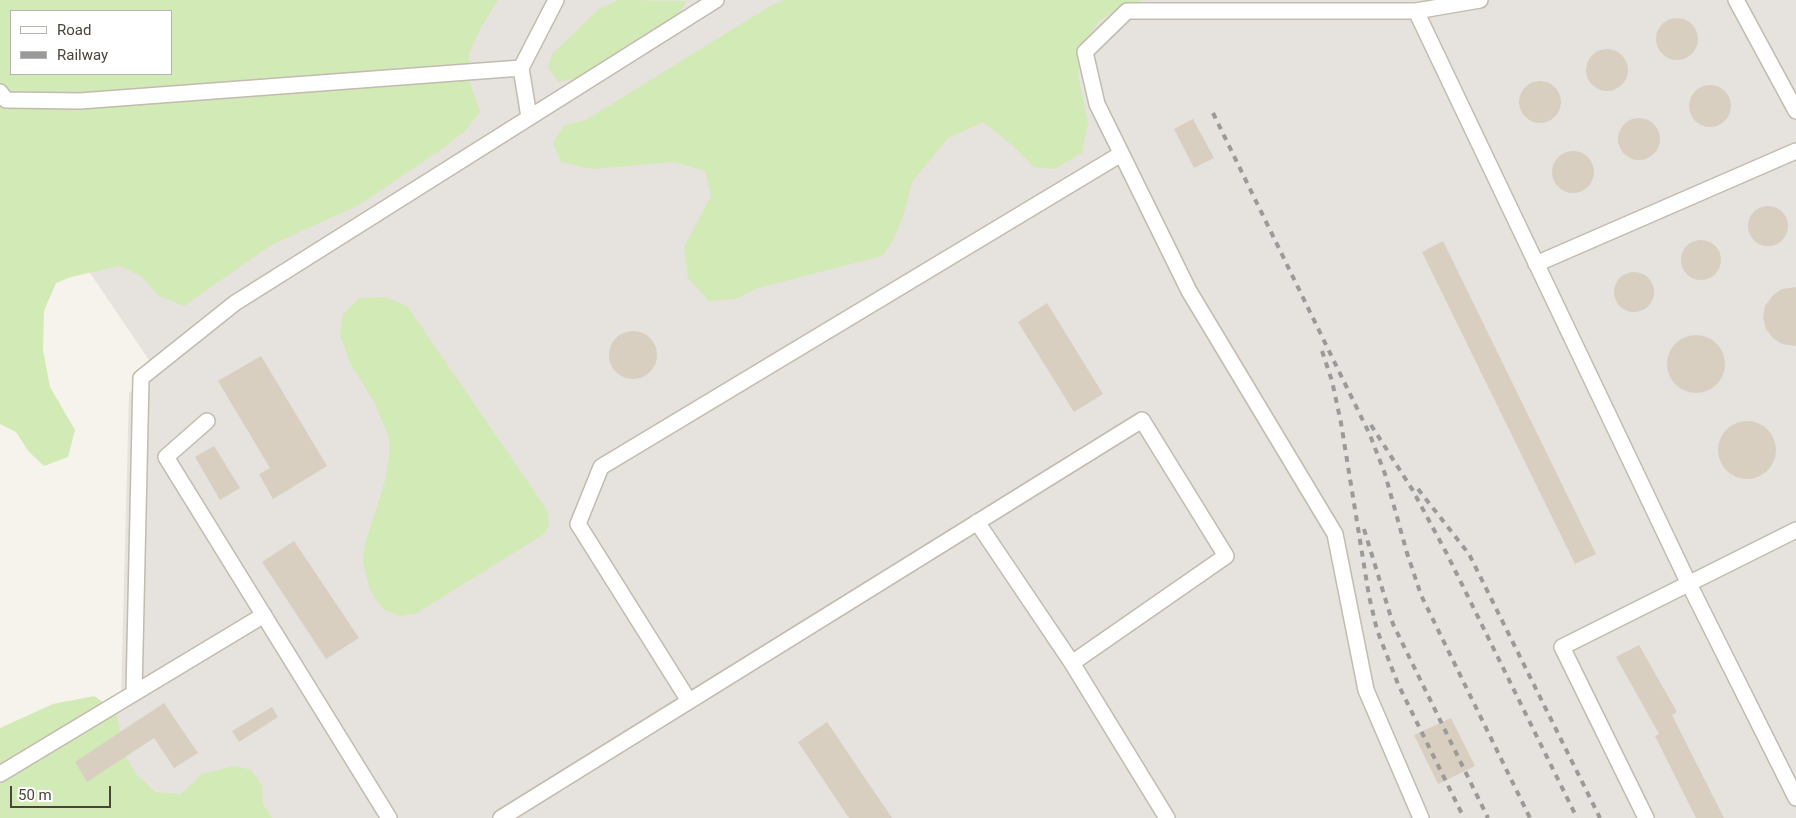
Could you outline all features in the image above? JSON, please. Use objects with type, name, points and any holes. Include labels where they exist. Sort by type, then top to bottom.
[{"type":"lane","points":[[529,118],[521,68],[556,0]]},
{"type":"lane","points":[[134,693],[141,378],[235,303],[716,0]]},
{"type":"lane","points":[[1421,818],[1366,690],[1334,534],[1189,291],[1097,104],[1085,52],[1127,11],[1416,11],[1480,0]]},
{"type":"lane","points":[[1736,0],[1790,86],[1796,111]]},
{"type":"lane","points":[[1416,11],[1689,584],[1796,798]]},
{"type":"lane","points":[[0,92],[6,100],[80,101],[521,68]]},
{"type":"lane","points":[[1536,264],[1796,151]]},
{"type":"lane","points":[[689,701],[578,524],[601,467],[1121,154]]},
{"type":"lane","points":[[501,818],[1142,420],[1226,556],[1072,663]]},
{"type":"lane","points":[[207,421],[166,457],[389,818]]},
{"type":"lane","points":[[977,522],[1072,663],[1167,818]]},
{"type":"lane","points":[[1646,818],[1562,647],[1796,530]]},
{"type":"lane","points":[[0,774],[264,615]]},
{"type":"shaded area","points":[[0,0],[1796,0],[1796,818],[0,818],[0,784],[121,696],[129,393],[155,369],[0,140]]},
{"type":"green space","points":[[0,0],[498,0],[481,27],[469,54],[469,80],[480,112],[465,131],[439,151],[359,205],[271,245],[184,306],[159,296],[141,276],[119,266],[71,277],[56,283],[44,311],[43,350],[50,387],[75,430],[68,457],[44,466],[29,452],[16,432],[0,424]]},
{"type":"green space","points":[[618,0],[687,1],[678,14],[581,77],[559,82],[548,68],[552,54],[599,9]]},
{"type":"green space","points":[[784,0],[1147,0],[1124,4],[1098,22],[1082,48],[1078,75],[1088,122],[1082,153],[1054,169],[1034,167],[1012,145],[983,122],[948,138],[912,182],[903,216],[892,242],[882,256],[758,288],[735,299],[709,301],[688,278],[684,247],[711,196],[705,171],[674,162],[592,169],[561,162],[553,143],[564,125],[584,121],[772,5]]},
{"type":"green space","points":[[385,297],[407,306],[547,510],[549,525],[544,534],[417,613],[400,616],[383,609],[370,590],[363,562],[365,544],[385,481],[389,458],[389,437],[373,400],[351,365],[340,335],[343,314],[359,298]]},
{"type":"green space","points":[[94,696],[116,711],[125,756],[136,774],[155,792],[181,794],[202,774],[235,766],[251,770],[262,786],[263,804],[272,818],[0,818],[0,728],[53,704]]},
{"type":"building","points":[[1681,18],[1689,21],[1695,27],[1698,39],[1695,51],[1689,57],[1673,60],[1665,57],[1659,51],[1656,35],[1659,27],[1665,21]]},
{"type":"building","points":[[1611,49],[1619,52],[1625,58],[1628,70],[1625,82],[1619,88],[1603,91],[1595,88],[1589,82],[1586,66],[1589,58],[1595,52]]},
{"type":"building","points":[[1544,81],[1552,84],[1558,90],[1561,102],[1558,114],[1552,120],[1536,123],[1528,120],[1522,114],[1519,98],[1522,90],[1528,84]]},
{"type":"building","points":[[1714,85],[1722,88],[1728,94],[1731,106],[1728,118],[1722,124],[1706,127],[1698,124],[1692,118],[1689,102],[1692,94],[1698,88]]},
{"type":"building","points":[[1643,118],[1651,121],[1657,127],[1660,139],[1657,151],[1651,157],[1635,160],[1627,157],[1621,151],[1618,135],[1621,127],[1627,121]]},
{"type":"building","points":[[1193,119],[1214,158],[1194,168],[1174,129]]},
{"type":"building","points":[[1577,151],[1585,154],[1591,160],[1594,172],[1591,184],[1585,190],[1569,193],[1561,190],[1555,184],[1552,168],[1555,160],[1561,154]]},
{"type":"building","points":[[1768,206],[1782,212],[1788,226],[1782,240],[1768,246],[1754,240],[1748,226],[1754,212]]},
{"type":"building","points":[[1701,240],[1715,246],[1721,260],[1715,274],[1701,280],[1687,274],[1681,260],[1687,246]]},
{"type":"building","points":[[1443,241],[1596,554],[1575,564],[1422,252]]},
{"type":"building","points":[[1634,272],[1648,278],[1654,292],[1648,306],[1634,312],[1620,306],[1614,292],[1620,278]]},
{"type":"building","points":[[1796,287],[1796,346],[1782,344],[1773,338],[1766,329],[1763,318],[1765,306],[1773,295],[1782,289]]},
{"type":"building","points":[[1047,303],[1103,394],[1074,412],[1018,322]]},
{"type":"building","points":[[633,331],[642,333],[650,338],[655,346],[657,355],[655,364],[650,372],[642,377],[633,379],[624,377],[616,372],[611,364],[609,355],[611,346],[616,338],[624,333]]},
{"type":"building","points":[[1690,335],[1702,335],[1717,343],[1725,358],[1725,370],[1717,385],[1702,393],[1690,393],[1675,385],[1667,370],[1667,358],[1675,343]]},
{"type":"building","points":[[261,356],[327,466],[273,499],[259,474],[270,468],[218,381]]},
{"type":"building","points":[[1741,421],[1753,421],[1768,429],[1776,444],[1776,456],[1768,471],[1753,479],[1741,479],[1726,471],[1718,456],[1718,444],[1726,429]]},
{"type":"building","points":[[214,446],[240,488],[220,500],[195,457]]},
{"type":"building","points":[[294,541],[359,638],[326,659],[262,562]]},
{"type":"building","points":[[1639,645],[1677,712],[1672,715],[1724,818],[1696,818],[1655,736],[1659,734],[1616,657]]},
{"type":"building","points":[[164,703],[198,753],[174,768],[154,738],[87,782],[75,762]]},
{"type":"building","points":[[272,707],[278,717],[239,742],[232,731]]},
{"type":"building","points":[[1451,718],[1475,766],[1438,784],[1414,735]]},
{"type":"building","points":[[827,722],[892,818],[849,818],[798,742]]},
{"type":"railway","points":[[1213,113],[1370,435],[1385,474],[1421,595],[1530,818]]},
{"type":"railway","points":[[1322,351],[1332,381],[1341,423],[1369,596],[1377,630],[1398,684],[1464,818]]},
{"type":"railway","points":[[1371,425],[1412,489],[1447,554],[1577,818]]},
{"type":"railway","points":[[1418,489],[1469,554],[1600,818]]},
{"type":"railway","points":[[1364,529],[1393,624],[1488,818]]}]
